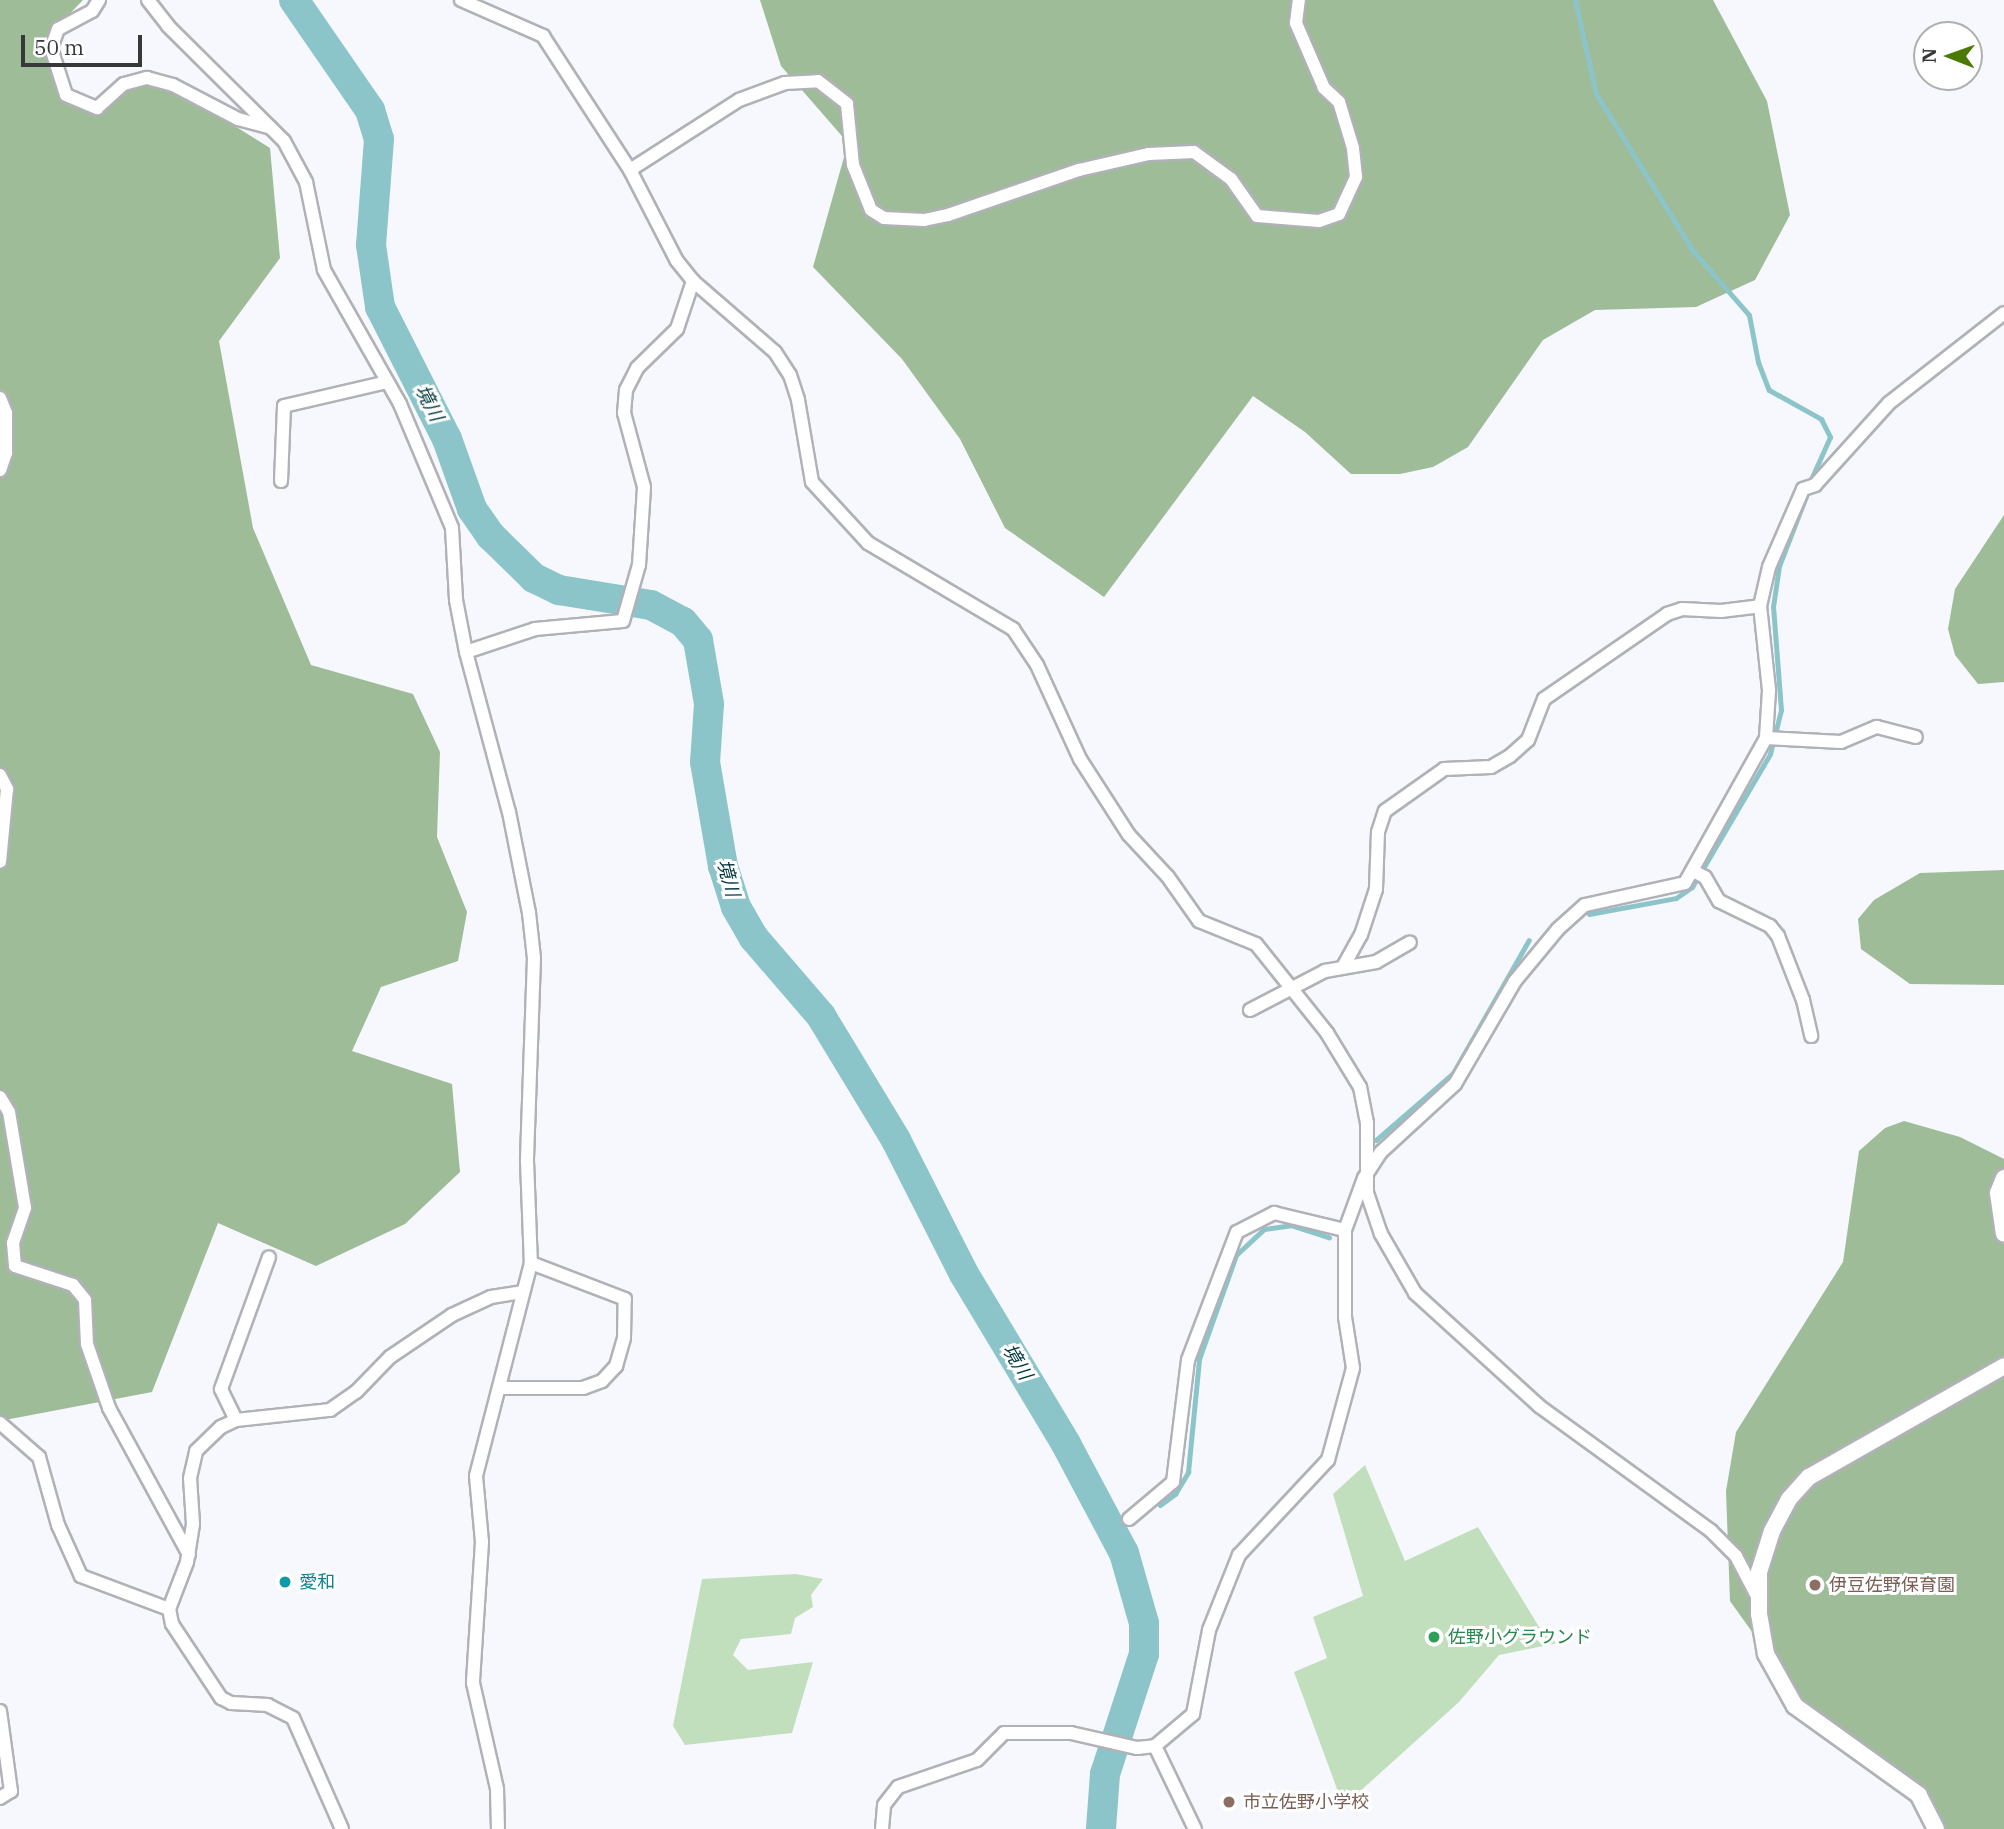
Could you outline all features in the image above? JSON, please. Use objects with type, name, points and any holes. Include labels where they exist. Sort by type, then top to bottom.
[{"type":"street","points":[[99,0],[92,11],[58,29],[51,48],[66,95],[97,108],[124,84],[147,78],[173,85],[238,119],[271,128]]},
{"type":"street","points":[[148,0],[284,141],[306,182],[324,270],[387,382],[452,528],[456,600],[466,652],[509,812],[534,958],[527,1161],[531,1263],[476,1476],[482,1542],[473,1683],[498,1789],[498,1829]]},
{"type":"street","points":[[461,0],[543,36],[630,170],[693,281],[775,352],[790,375],[812,482],[868,544],[1013,629],[1037,665],[1080,759],[1129,835],[1168,877],[1199,921],[1256,944],[1291,991],[1328,1033],[1360,1087],[1367,1123],[1364,1178],[1381,1234],[1415,1293],[1539,1406],[1711,1531],[1737,1556],[1759,1600]]},
{"type":"street","points":[[630,170],[740,100],[785,83],[818,81],[847,104],[853,165],[871,210],[884,218],[924,220],[948,215],[1079,170],[1149,154],[1194,152],[1231,179],[1257,216],[1318,221],[1339,214],[1356,177],[1353,148],[1339,102],[1324,88],[1296,23],[1299,0]]},
{"type":"street","points":[[466,652],[535,629],[623,621],[628,612],[639,565],[644,486],[624,413],[626,390],[637,368],[677,329],[693,281]]},
{"type":"street","points":[[882,1829],[884,1805],[898,1787],[977,1760],[1004,1733],[1087,1737],[1138,1748],[1155,1746],[1193,1714],[1209,1630],[1239,1555],[1328,1460],[1353,1368],[1345,1317],[1345,1230],[1364,1178],[1381,1152],[1455,1084],[1515,981],[1558,929],[1585,905],[1673,888],[1698,873],[1772,738],[1760,606],[1769,567],[1809,487],[1889,403],[2004,313]]},
{"type":"street","points":[[281,481],[284,407],[387,382]]},
{"type":"street","points":[[0,398],[6,413],[6,453],[0,470]]},
{"type":"street","points":[[1343,967],[1361,935],[1376,890],[1378,832],[1385,811],[1444,769],[1491,767],[1510,756],[1528,740],[1544,699],[1667,614],[1760,606]]},
{"type":"street","points":[[1772,738],[1841,742],[1877,727],[1916,737]]},
{"type":"street","points":[[0,775],[7,789],[0,862]]},
{"type":"street","points":[[1698,873],[1719,901],[1770,926],[1778,936],[1804,1000],[1811,1037]]},
{"type":"street","points":[[1250,1010],[1325,971],[1376,962],[1410,942]]},
{"type":"street","points":[[0,1097],[9,1112],[25,1208],[13,1243],[15,1266],[73,1285],[85,1300],[87,1344],[109,1408],[189,1556]]},
{"type":"street","points":[[2004,1178],[1998,1193],[2004,1234]]},
{"type":"street","points":[[1129,1519],[1173,1482],[1188,1360],[1237,1232],[1274,1213],[1345,1230]]},
{"type":"street","points":[[236,1420],[221,1388],[269,1257]]},
{"type":"street","points":[[499,1388],[583,1388],[602,1381],[619,1357],[625,1298],[531,1263]]},
{"type":"street","points":[[342,1829],[293,1718],[268,1705],[231,1703],[221,1698],[172,1624],[169,1609],[189,1556],[195,1451],[221,1427],[236,1420],[330,1410],[356,1392],[390,1357],[452,1315],[491,1297],[522,1292]]},
{"type":"street","points":[[1936,1829],[1919,1796],[1795,1706],[1766,1654],[1759,1600],[1759,1572],[1772,1531],[1789,1499],[1809,1477],[2004,1366]]},
{"type":"street","points":[[0,1423],[39,1457],[58,1525],[81,1576],[169,1609]]},
{"type":"street","points":[[0,1711],[11,1791],[0,1798]]},
{"type":"street","points":[[1155,1746],[1195,1829]]},
{"type":"green space","points":[[0,0],[83,0],[54,30],[43,51],[60,96],[97,116],[132,82],[166,83],[270,148],[280,258],[219,341],[253,528],[311,665],[413,694],[440,752],[437,837],[467,912],[458,961],[381,987],[352,1051],[452,1084],[460,1172],[405,1224],[316,1266],[218,1223],[152,1392],[5,1420],[0,1415]]},
{"type":"green space","points":[[760,0],[1713,0],[1767,101],[1790,215],[1755,280],[1696,307],[1595,310],[1543,340],[1468,447],[1433,467],[1400,474],[1351,474],[1305,432],[1253,396],[1104,597],[1005,528],[960,439],[902,359],[813,267],[848,143],[781,66]]},
{"type":"green space","points":[[2004,515],[2004,682],[1978,684],[1955,655],[1948,629],[1955,589]]},
{"type":"green space","points":[[2004,870],[2004,985],[1910,984],[1861,949],[1858,919],[1874,900],[1920,873]]},
{"type":"green space","points":[[1904,1121],[1960,1137],[2004,1159],[2004,1829],[1945,1829],[1817,1723],[1730,1601],[1726,1491],[1736,1432],[1843,1262],[1859,1151],[1885,1128]]},
{"type":"green space","name":"佐野小グラウンド","points":[[1365,1465],[1405,1561],[1478,1527],[1541,1630],[1558,1643],[1499,1655],[1459,1702],[1347,1803],[1337,1789],[1294,1672],[1327,1658],[1313,1617],[1363,1596],[1333,1494]]},
{"type":"green space","points":[[796,1574],[823,1579],[811,1595],[813,1607],[795,1618],[791,1634],[741,1639],[733,1655],[748,1670],[813,1662],[792,1733],[685,1745],[673,1726],[702,1579]]},
{"type":"waterway","name":"境川","points":[[294,0],[370,110],[379,139],[371,245],[380,307],[447,439],[472,509],[491,536],[534,578],[559,590],[651,605],[683,622],[698,640],[709,704],[705,762],[723,866],[736,907],[754,938],[821,1016],[896,1140],[964,1274],[1066,1444],[1124,1553],[1144,1623],[1144,1654],[1105,1774],[1101,1829]]},
{"type":"waterway","points":[[1575,0],[1596,94],[1693,251],[1749,315],[1758,362],[1769,390],[1821,419],[1830,437],[1808,486]]},
{"type":"waterway","points":[[1589,914],[1676,898],[1692,887],[1770,754],[1781,710],[1773,607],[1779,566],[1806,496]]},
{"type":"waterway","points":[[1376,1140],[1453,1073],[1529,940]]},
{"type":"waterway","points":[[1160,1505],[1175,1494],[1188,1472],[1199,1359],[1236,1255],[1264,1229],[1291,1225],[1329,1237]]},
{"type":"waterway","name":"境川","points":[[1116,1539],[1120,1535]]},
{"type":"place","name":"愛和","points":[[285,1582]]},
{"type":"place","name":"伊豆佐野保育園","points":[[1815,1585]]},
{"type":"place","name":"佐野小グラウンド","points":[[1434,1637]]},
{"type":"place","name":"市立佐野小学校","points":[[1229,1802]]}]
